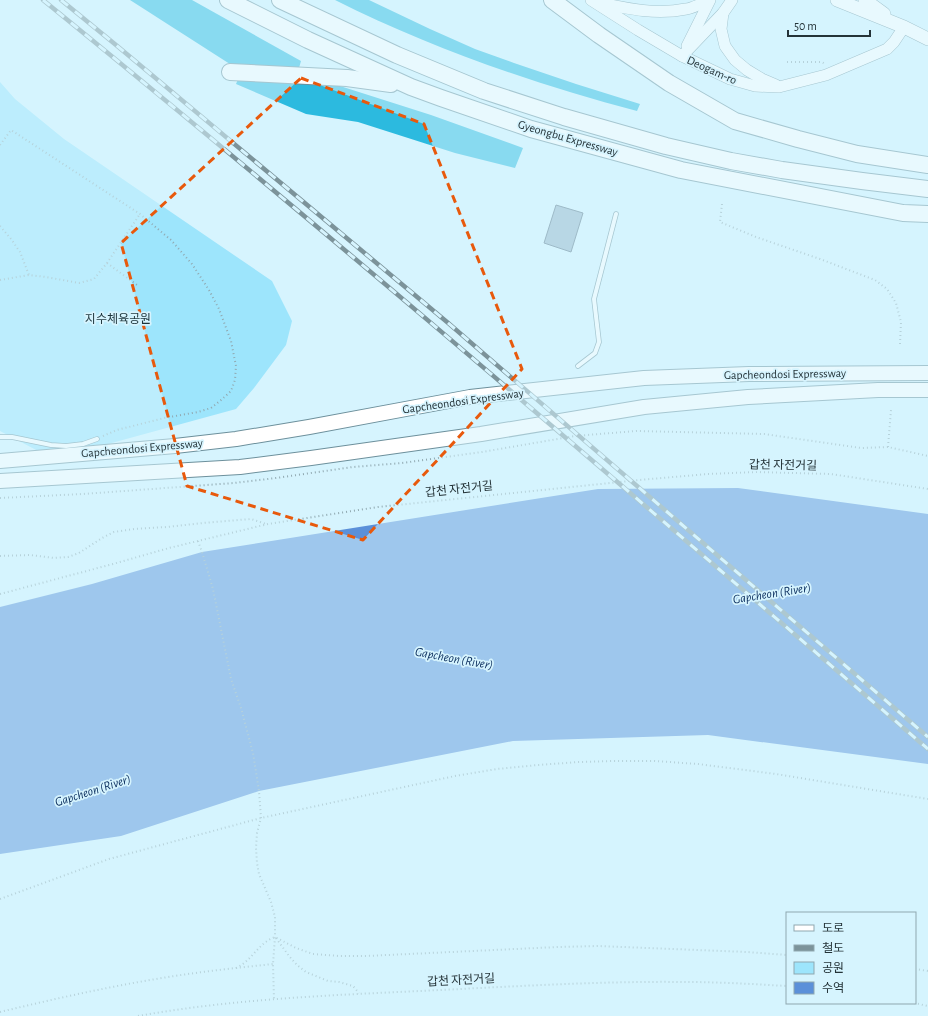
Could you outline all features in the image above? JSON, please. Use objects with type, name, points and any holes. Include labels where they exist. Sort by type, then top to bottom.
[{"type":"highway","name":"Gyeongbu Expressway","points":[[228,0],[308,40],[411,87],[531,129],[681,170],[903,213],[928,214]]},
{"type":"highway","name":"Gyeongbu Expressway","points":[[280,0],[404,58],[484,91],[564,117],[666,146],[732,161],[862,182],[928,189]]},
{"type":"highway","points":[[552,0],[599,35],[669,83],[735,121],[857,154],[928,165]]},
{"type":"highway","points":[[230,72],[347,78],[411,87]]},
{"type":"highway","name":"Gapcheondosi Expressway","points":[[0,461],[229,440],[470,397],[644,378],[749,374],[928,372]]},
{"type":"highway","name":"Gapcheondosi Expressway","points":[[0,480],[240,467],[481,434],[644,407],[756,397],[878,390],[928,390]]},
{"type":"main road","points":[[837,0],[904,27],[928,39]]},
{"type":"main road","points":[[865,0],[904,27]]},
{"type":"street","points":[[682,56],[710,0]]},
{"type":"street","points":[[592,1],[627,8],[664,12],[688,9],[710,0]]},
{"type":"street","points":[[682,56],[723,12],[732,0]]},
{"type":"street","name":"Deogam-ro","points":[[592,1],[682,56],[730,79],[755,86],[779,87],[826,74],[888,50],[904,27]]},
{"type":"street","points":[[723,12],[721,29],[725,46],[735,60],[747,70],[779,87]]},
{"type":"lane","points":[[578,366],[595,354],[599,342],[594,299],[616,214]]},
{"type":"lane","points":[[0,437],[12,437],[51,445],[66,446],[83,444],[97,440]]},
{"type":"path","points":[[787,62],[822,62],[834,71]]},
{"type":"path","points":[[0,145],[11,130],[140,214],[171,240],[192,264],[210,290],[231,341],[236,366],[235,380],[230,391],[211,408],[117,430],[97,440]]},
{"type":"path","points":[[722,204],[720,222],[756,237],[875,280],[887,290],[896,303],[901,322],[900,344]]},
{"type":"path","points":[[0,280],[29,275],[46,276],[79,282],[94,279],[107,263],[140,214]]},
{"type":"path","points":[[0,226],[20,252],[29,275]]},
{"type":"path","points":[[107,263],[137,285]]},
{"type":"path","points":[[888,447],[891,410]]},
{"type":"path","points":[[0,498],[83,494],[241,482],[482,452],[575,436],[636,431],[764,434],[861,448],[888,447],[928,456]]},
{"type":"path","name":"갑천 자전거길","points":[[0,556],[30,554],[54,558],[68,557],[79,553],[114,532],[134,529],[251,519],[268,524],[378,507],[708,474],[756,472],[831,474],[928,489]]},
{"type":"path","points":[[0,594],[170,548],[268,524]]},
{"type":"path","points":[[198,541],[213,589],[231,678],[253,753],[259,791],[261,818],[257,840],[257,863],[259,874],[271,902],[275,917],[273,964],[274,999]]},
{"type":"path","points":[[0,899],[109,859],[261,818],[455,776],[538,765],[614,761],[655,761],[698,764],[737,768],[928,799]]},
{"type":"path","points":[[275,937],[289,956],[306,972],[328,981],[353,986],[359,993]]},
{"type":"path","points":[[236,968],[242,966],[267,940],[275,937],[296,948],[313,954],[339,956],[598,946],[739,951],[786,955]]},
{"type":"path","points":[[0,1012],[70,995],[124,985],[188,974],[273,964]]},
{"type":"path","points":[[916,969],[928,971]]},
{"type":"path","name":"갑천 자전거길","points":[[138,1016],[171,1010],[274,999],[359,993],[593,983],[686,982],[786,986]]},
{"type":"path","points":[[916,1003],[928,1006]]},
{"type":"highlighted area","points":[[301,78],[424,124],[522,369],[363,540],[187,486],[121,243]]},
{"type":"green space","name":"지수체육공원","points":[[0,82],[15,99],[64,139],[272,281],[292,321],[286,345],[254,388],[236,409],[108,444],[74,450],[40,452],[0,431]]},
{"type":"shaded area","points":[[130,0],[192,0],[301,61],[299,68],[233,66]]},
{"type":"shaded area","points":[[335,0],[369,0],[475,49],[576,84],[640,104],[637,111],[521,77],[408,34]]},
{"type":"shaded area","points":[[239,77],[340,86],[431,115],[523,148],[515,168],[455,153],[358,122],[306,114],[236,84]]},
{"type":"water","name":"Gapcheon (River)","points":[[738,488],[928,514],[928,764],[708,735],[513,741],[259,791],[121,836],[0,854],[0,607],[92,584],[202,552],[598,489]]},
{"type":"building","points":[[556,205],[583,213],[571,252],[544,243]]},
{"type":"railway","points":[[43,0],[378,278],[928,749]]},
{"type":"railway","points":[[61,0],[447,322],[928,737]]}]
